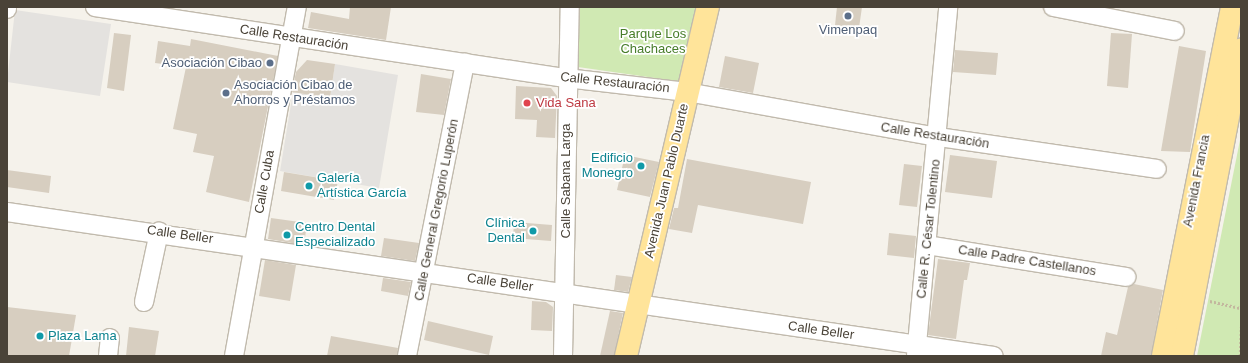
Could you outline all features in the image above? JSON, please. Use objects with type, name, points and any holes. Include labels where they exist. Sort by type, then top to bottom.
[{"type":"main road","name":"Avenida Juan Pablo Duarte","points":[[626,356],[637,306],[667,194],[687,92],[708,7]]},
{"type":"main road","name":"Avenida Francia","points":[[1182,356],[1194,298],[1237,50],[1232,7]]},
{"type":"main road","name":"Avenida Francia","points":[[1163,356],[1237,50]]},
{"type":"street","name":"Calle Restauración","points":[[95,7],[291,38],[566,78],[687,92],[938,137],[1157,169]]},
{"type":"street","name":"Calle Cuba","points":[[234,356],[297,7]]},
{"type":"street","name":"Calle Sabana Larga","points":[[563,356],[565,293],[566,78],[570,7]]},
{"type":"street","name":"Calle R. César Tolentino","points":[[917,350],[938,137],[948,7]]},
{"type":"street","points":[[1053,7],[1175,31]]},
{"type":"street","name":"Calle General Gregorio Luperón","points":[[407,356],[425,272],[465,63]]},
{"type":"street","name":"Calle Beller","points":[[7,212],[159,232],[565,293],[637,306],[917,350],[994,356]]},
{"type":"street","points":[[144,302],[159,232]]},
{"type":"street","name":"Calle Padre Castellanos","points":[[927,245],[1126,277]]},
{"type":"street","points":[[108,356],[110,338]]},
{"type":"path","points":[[1194,298],[1241,308]]},
{"type":"path","points":[[1240,356],[1241,327]]},
{"type":"green space","name":"Parque Los Chachaces","points":[[580,7],[696,7],[683,82],[578,67]]},
{"type":"green space","points":[[1241,135],[1241,356],[1197,356]]},
{"type":"shaded area","points":[[15,10],[111,24],[100,96],[7,82]]},
{"type":"shaded area","points":[[335,64],[398,75],[379,188],[280,171],[293,92],[330,98]]},
{"type":"building","points":[[350,7],[391,7],[386,40],[308,28],[311,12],[349,19]]},
{"type":"building","name":"Vimenpaq","points":[[837,7],[862,7],[859,28],[835,25]]},
{"type":"building","points":[[114,33],[131,35],[124,91],[107,88]]},
{"type":"building","points":[[1111,33],[1132,34],[1128,88],[1107,86]]},
{"type":"building","name":"Asociación Cibao de Ahorros y Préstamos","points":[[191,39],[278,56],[249,202],[206,192],[214,156],[193,152],[197,134],[173,129],[186,67],[155,63],[158,41],[190,46]]},
{"type":"building","points":[[1179,46],[1206,51],[1190,152],[1161,151]]},
{"type":"building","points":[[955,50],[998,53],[996,75],[953,72]]},
{"type":"building","points":[[725,56],[759,63],[753,93],[719,87]]},
{"type":"building","points":[[307,60],[335,64],[330,98],[292,92],[296,72]]},
{"type":"building","points":[[421,74],[451,79],[444,115],[416,112]]},
{"type":"building","points":[[516,86],[551,88],[557,96],[555,138],[536,137],[537,120],[515,119]]},
{"type":"building","points":[[625,155],[659,162],[650,197],[617,190]]},
{"type":"building","points":[[950,155],[997,161],[992,198],[945,192]]},
{"type":"building","points":[[687,159],[811,182],[803,224],[698,205],[692,233],[669,229],[674,208],[678,208]]},
{"type":"building","points":[[904,164],[922,166],[917,207],[899,205]]},
{"type":"building","points":[[7,170],[51,176],[49,193],[7,187]]},
{"type":"building","name":"Galería Artística García","points":[[284,172],[338,181],[334,200],[281,191]]},
{"type":"building","name":"Centro Dental Especializado","points":[[271,218],[307,223],[304,245],[268,239]]},
{"type":"building","name":"Clínica Dental","points":[[514,222],[552,225],[551,241],[513,238]]},
{"type":"building","points":[[889,233],[916,236],[914,258],[887,255]]},
{"type":"building","points":[[384,238],[419,243],[415,261],[381,256]]},
{"type":"building","points":[[938,259],[970,263],[967,280],[964,280],[956,339],[928,335]]},
{"type":"building","points":[[265,260],[296,265],[290,301],[259,296]]},
{"type":"building","points":[[616,275],[632,277],[628,292],[614,290]]},
{"type":"building","points":[[383,278],[411,282],[408,296],[381,291]]},
{"type":"building","points":[[1134,284],[1163,290],[1151,356],[1101,356],[1106,332],[1117,335],[1128,287]]},
{"type":"building","points":[[532,301],[546,302],[553,307],[552,331],[531,330]]},
{"type":"building","name":"Plaza Lama","points":[[7,307],[76,315],[69,356],[7,356]]},
{"type":"building","points":[[610,311],[623,313],[614,356],[600,356]]},
{"type":"building","points":[[428,321],[493,336],[489,355],[424,340]]},
{"type":"building","points":[[129,327],[159,331],[155,356],[126,356]]},
{"type":"building","points":[[331,336],[398,348],[397,356],[327,356]]},
{"type":"place","name":"Vimenpaq","points":[[848,16]]},
{"type":"place","name":"Asociación Cibao","points":[[270,63]]},
{"type":"place","name":"Asociación Cibao de Ahorros y Préstamos","points":[[226,93]]},
{"type":"place","name":"Vida Sana","points":[[527,103]]},
{"type":"place","name":"Edificio Monegro","points":[[641,166]]},
{"type":"place","name":"Galería Artística García","points":[[309,186]]},
{"type":"place","name":"Clínica Dental","points":[[533,231]]},
{"type":"place","name":"Centro Dental Especializado","points":[[287,235]]},
{"type":"place","name":"Plaza Lama","points":[[40,336]]}]
